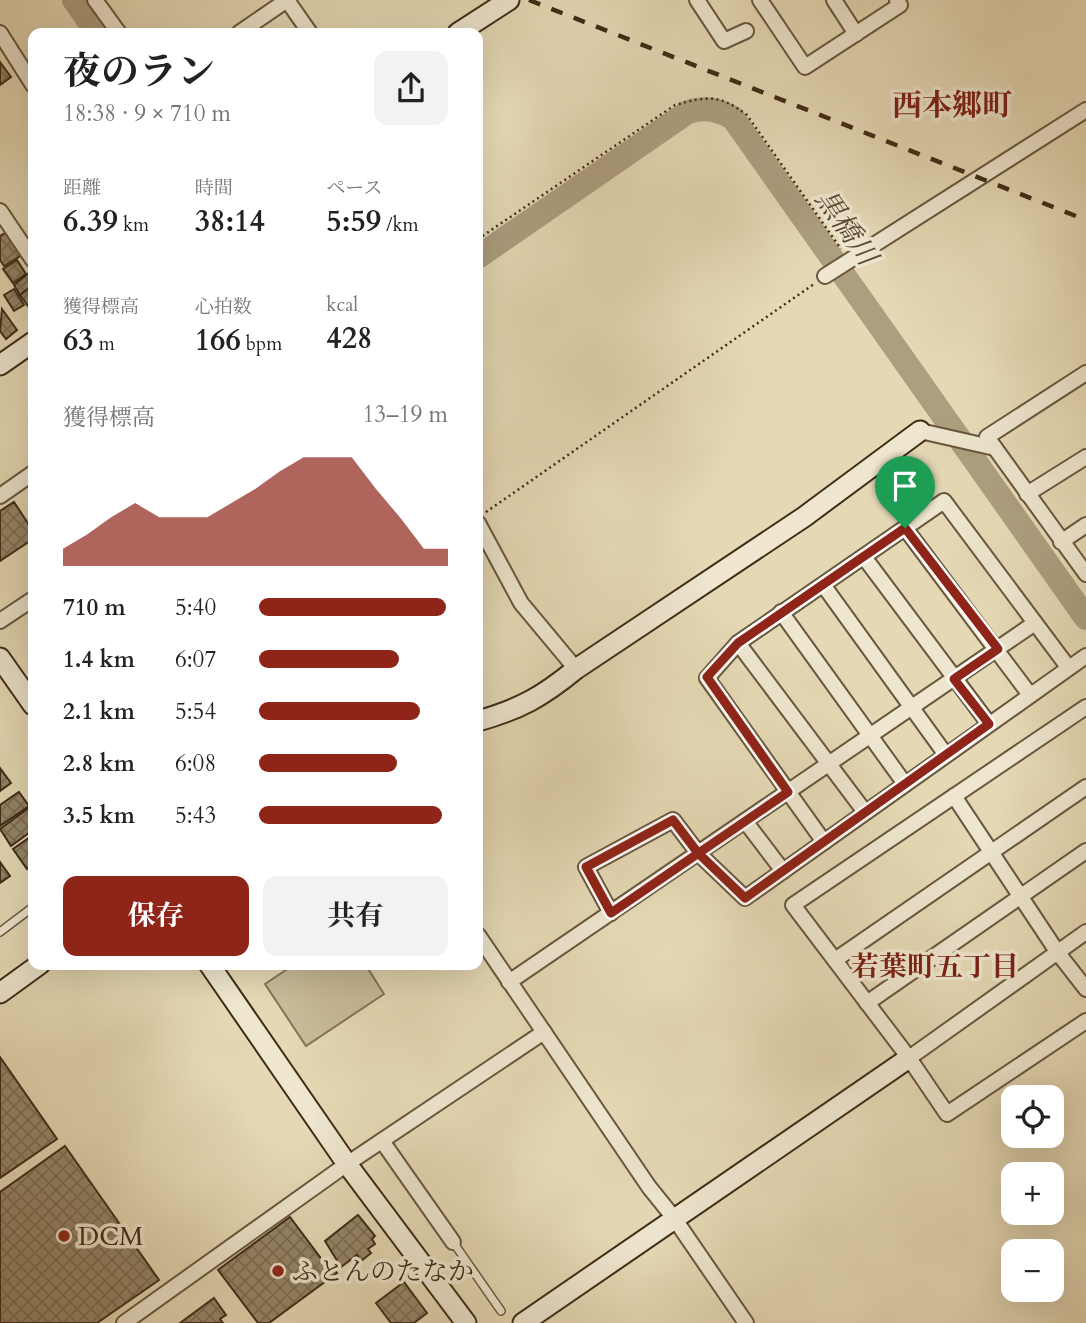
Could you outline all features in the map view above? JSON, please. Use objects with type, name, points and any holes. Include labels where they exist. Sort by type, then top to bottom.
[{"type":"street","points":[[95,0],[115,28]]},
{"type":"street","points":[[246,28],[287,0],[307,28]]},
{"type":"street","points":[[466,28],[509,0]]},
{"type":"street","points":[[697,0],[724,41],[746,31]]},
{"type":"street","points":[[761,0],[805,67],[900,5],[897,0]]},
{"type":"street","points":[[834,0],[856,34]]},
{"type":"street","points":[[0,33],[28,77]]},
{"type":"street","points":[[825,276],[1086,110]]},
{"type":"street","points":[[0,211],[28,253]]},
{"type":"street","points":[[0,365],[28,345]]},
{"type":"street","points":[[1086,373],[987,437],[1086,574]]},
{"type":"street","points":[[483,720],[519,709],[548,692],[576,669],[804,517],[920,431],[995,448]]},
{"type":"street","points":[[1027,494],[1086,457]]},
{"type":"street","points":[[0,496],[28,476]]},
{"type":"street","points":[[824,842],[707,677],[738,643],[781,612],[824,586],[944,501],[1068,667]]},
{"type":"street","points":[[1061,542],[1086,525]]},
{"type":"street","points":[[905,528],[1030,695]]},
{"type":"street","points":[[483,530],[521,603],[576,669]]},
{"type":"street","points":[[864,557],[989,724]]},
{"type":"street","points":[[824,586],[946,755]]},
{"type":"street","points":[[0,621],[28,602]]},
{"type":"street","points":[[781,612],[905,783]]},
{"type":"street","points":[[509,982],[1035,623]]},
{"type":"street","points":[[738,643],[865,812]]},
{"type":"street","points":[[611,913],[586,867],[673,820],[698,853],[745,898],[1086,656]]},
{"type":"street","points":[[0,658],[28,698]]},
{"type":"street","points":[[1086,707],[793,905],[909,1058],[947,1114],[1086,1021]]},
{"type":"street","points":[[835,960],[1086,787]]},
{"type":"street","points":[[954,796],[1058,953],[1086,989]]},
{"type":"street","points":[[745,821],[783,871]]},
{"type":"street","points":[[867,1003],[1086,851]]},
{"type":"street","points":[[523,1323],[909,1058],[1086,932]]},
{"type":"street","points":[[483,943],[649,1187],[674,1218],[746,1323]]},
{"type":"street","points":[[0,993],[32,970]]},
{"type":"street","points":[[213,970],[347,1164],[466,1323]]},
{"type":"street","points":[[124,1323],[347,1164],[544,1032]]},
{"type":"street","points":[[382,1141],[453,1242]]},
{"type":"lane","points":[[0,932],[28,911]]},
{"type":"lane","points":[[453,1242],[500,1311]]},
{"type":"path","points":[[483,236],[676,106],[705,96],[729,101],[747,115],[846,261]]},
{"type":"path","points":[[483,516],[825,276]]},
{"type":"shaded area","points":[[286,970],[369,970],[384,994],[306,1046],[265,984]]},
{"type":"building","points":[[0,62],[11,77],[0,85]]},
{"type":"building","points":[[7,232],[22,255],[4,266],[0,260],[0,236]]},
{"type":"building","points":[[17,260],[26,274],[13,283],[3,269]]},
{"type":"building","points":[[28,274],[28,289],[20,295],[14,285]]},
{"type":"building","points":[[14,289],[24,305],[14,311],[4,295]]},
{"type":"building","points":[[28,289],[28,306],[20,295]]},
{"type":"building","points":[[2,309],[17,330],[6,339],[0,331]]},
{"type":"building","points":[[14,502],[28,523],[28,542],[0,561],[0,511]]},
{"type":"building","points":[[0,768],[11,783],[0,791]]},
{"type":"building","points":[[19,792],[28,807],[0,826],[0,805]]},
{"type":"building","points":[[28,808],[28,834],[11,846],[0,829]]},
{"type":"building","points":[[28,838],[27,869],[13,849]]},
{"type":"building","points":[[0,862],[10,876],[0,883]]},
{"type":"building","points":[[0,1057],[57,1139],[0,1178]]},
{"type":"building","name":"DCM","points":[[65,1146],[159,1280],[97,1323],[0,1323],[0,1192]]},
{"type":"building","points":[[358,1215],[375,1236],[372,1239],[375,1244],[368,1249],[371,1253],[361,1261],[357,1255],[341,1267],[325,1241]]},
{"type":"building","name":"ふとんのたなか","points":[[290,1217],[326,1265],[330,1262],[337,1273],[269,1323],[258,1323],[218,1270]]},
{"type":"building","points":[[404,1282],[427,1313],[414,1323],[391,1323],[376,1303]]},
{"type":"building","points":[[214,1298],[226,1315],[220,1319],[223,1323],[180,1323]]},
{"type":"waterway","name":"黒橋川","points":[[74,0],[94,28]]},
{"type":"waterway","name":"黒橋川","points":[[483,254],[688,112],[711,110],[733,118],[1086,618]]},
{"type":"railway","points":[[529,0],[1086,220]]},
{"type":"place","name":"DCM","points":[[64,1236]]},
{"type":"place","name":"ふとんのたなか","points":[[278,1271]]},
{"type":"district","name":"西本郷町","points":[[952,105]]},
{"type":"district","name":"若葉町五丁目","points":[[935,966]]},
{"type":"route","points":[[905,528],[738,643],[707,677],[788,792],[698,853],[611,913],[586,867],[673,820],[698,853],[745,898],[989,724],[954,679],[998,649],[905,528]]}]
